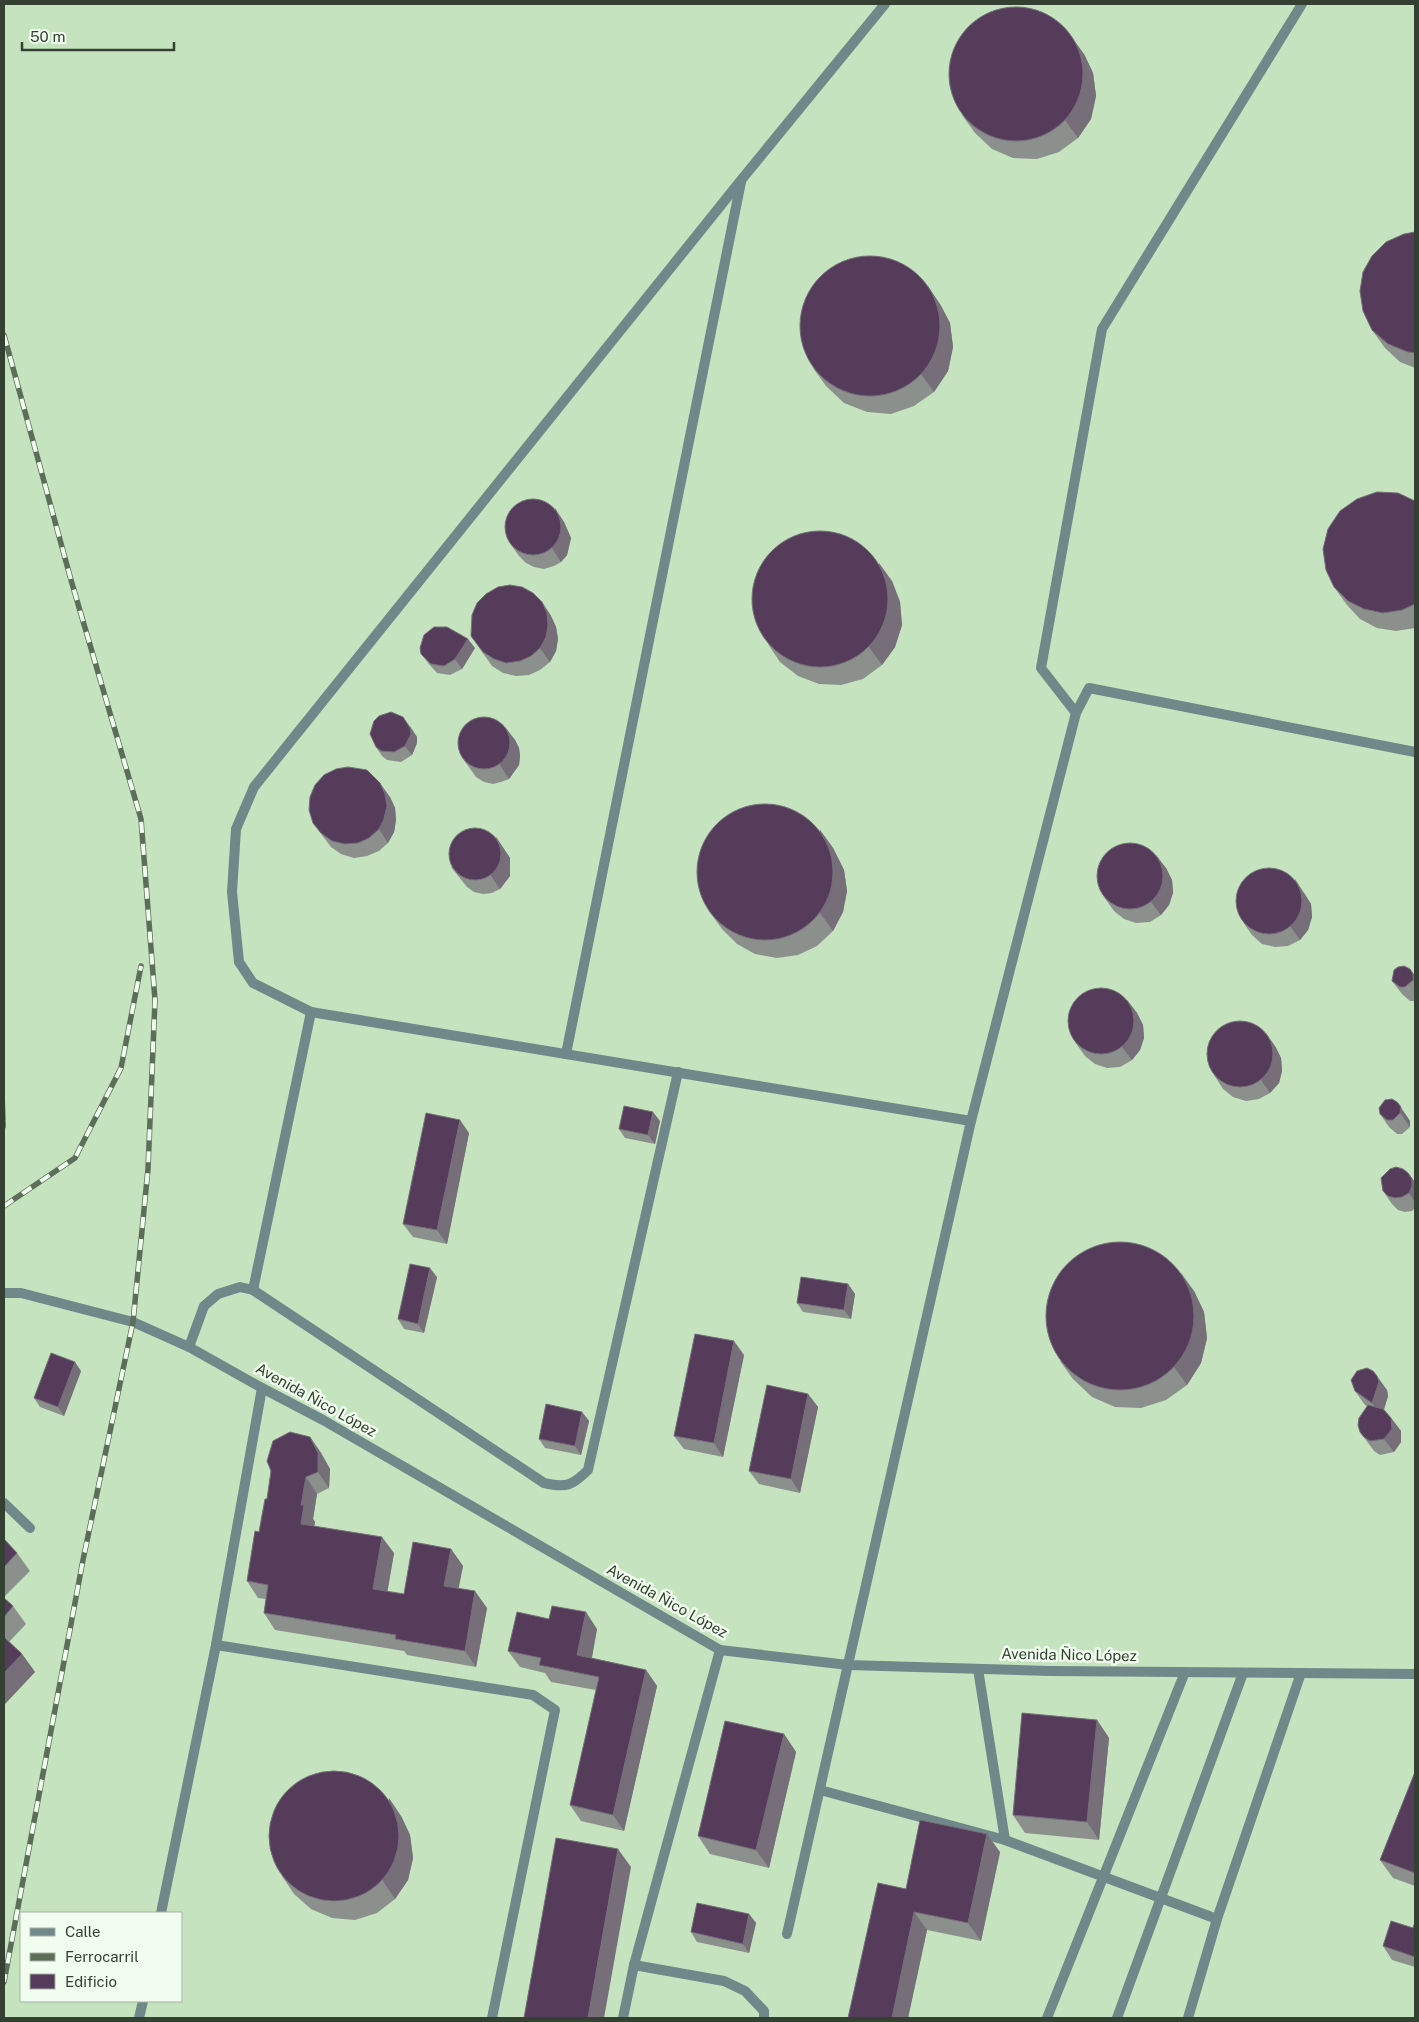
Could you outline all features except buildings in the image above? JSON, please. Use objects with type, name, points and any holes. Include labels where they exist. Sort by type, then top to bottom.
[{"type":"street","points":[[885,4],[742,179],[254,787],[236,829],[232,892],[239,962],[253,983],[311,1012],[971,1120]]},
{"type":"street","points":[[1076,713],[1041,668],[1102,329],[1302,4]]},
{"type":"street","points":[[566,1054],[742,179]]},
{"type":"street","points":[[787,1934],[971,1120],[1076,713],[1089,688],[1415,752]]},
{"type":"street","points":[[252,1290],[311,1012]]},
{"type":"street","points":[[189,1347],[204,1306],[218,1294],[240,1287],[252,1290],[544,1483],[560,1486],[576,1482],[588,1470],[678,1072]]},
{"type":"street","name":"Avenida Ñico López","points":[[4,1294],[22,1293],[133,1322],[189,1347],[322,1420],[720,1650],[848,1666],[1415,1674]]},
{"type":"street","points":[[161,1912],[216,1645],[262,1388]]},
{"type":"street","points":[[4,1503],[30,1528]]},
{"type":"street","points":[[216,1645],[533,1695],[555,1710],[492,2018]]},
{"type":"street","points":[[623,2018],[634,1965],[720,1650]]},
{"type":"street","points":[[978,1669],[1005,1840]]},
{"type":"street","points":[[1047,2018],[1185,1672]]},
{"type":"street","points":[[1117,2018],[1243,1673]]},
{"type":"street","points":[[1188,2018],[1217,1919],[1301,1673]]},
{"type":"street","points":[[820,1790],[1005,1840],[1217,1919]]},
{"type":"street","points":[[634,1965],[724,1981],[745,1991],[764,2011],[764,2018]]},
{"type":"street","points":[[139,2018],[143,2002]]},
{"type":"railway","points":[[4,335],[71,580],[141,819],[155,1000],[148,1169],[133,1322],[83,1560],[4,1982]]},
{"type":"railway","points":[[4,1206],[75,1158],[121,1068],[141,966]]}]
